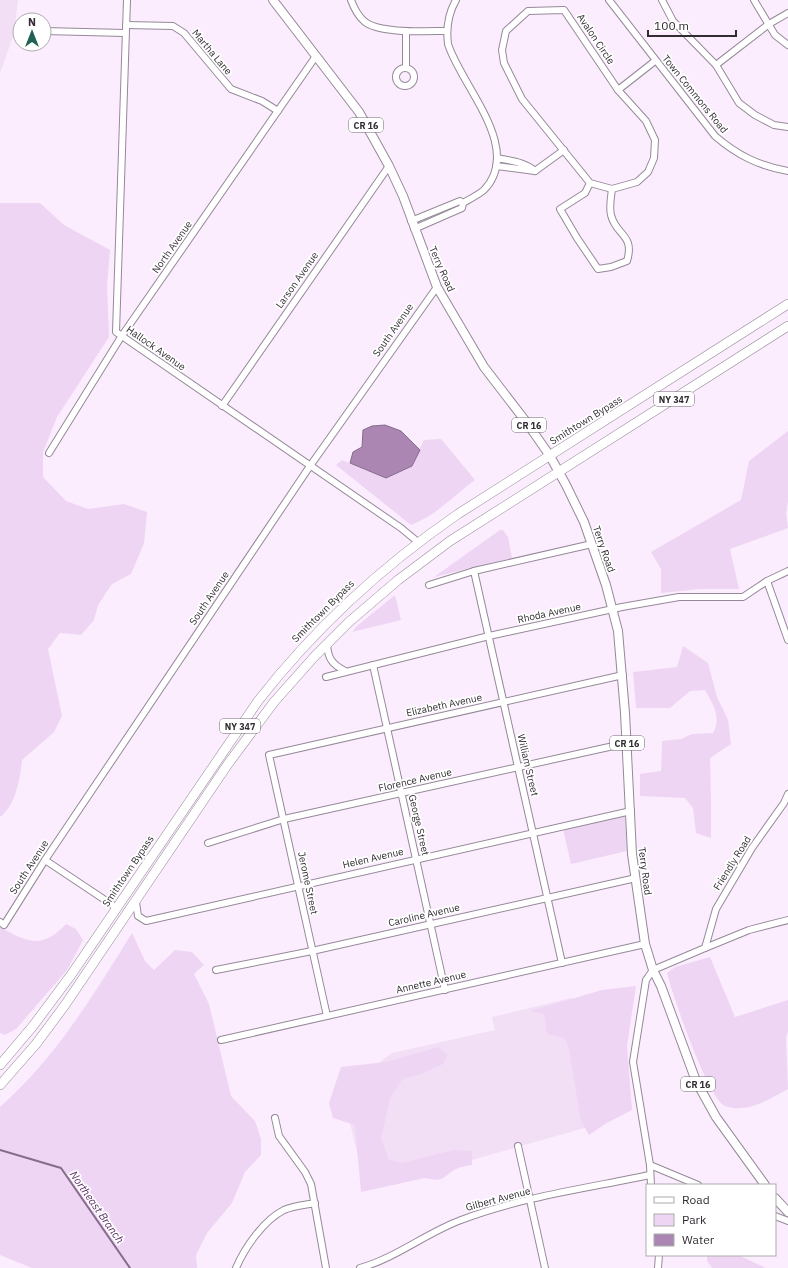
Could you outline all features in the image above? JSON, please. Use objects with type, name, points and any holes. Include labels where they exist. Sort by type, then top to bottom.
[{"type":"highway","name":"Smithtown Bypass","points":[[0,1065],[43,1014],[117,908],[246,717],[279,674],[311,637],[348,600],[418,542],[458,514],[788,304]]},
{"type":"highway","name":"NY 347","points":[[0,1085],[56,1018],[249,734],[287,687],[327,644],[385,591],[428,557],[788,326]]},
{"type":"main road","name":"Terry Road","points":[[273,0],[359,112],[389,166],[437,287],[484,367],[550,456],[580,513],[592,544],[613,609],[618,631],[623,675],[632,854],[646,944],[653,970]]},
{"type":"main road","name":"CR 16","points":[[653,970],[661,986],[696,1081],[716,1117],[764,1184]]},
{"type":"main road","points":[[776,1202],[788,1212]]},
{"type":"street","name":"Hallock Avenue","points":[[127,0],[116,332],[121,337],[401,528],[418,542]]},
{"type":"street","points":[[351,0],[355,11],[364,22],[381,28],[406,31],[447,31]]},
{"type":"street","points":[[413,225],[462,208],[463,203],[485,189],[491,180],[496,166],[496,140],[450,50],[447,31],[449,16],[456,0]]},
{"type":"street","name":"Town Commons Road","points":[[609,0],[702,122],[728,148],[752,162],[788,171]]},
{"type":"street","points":[[662,0],[673,21],[716,65],[739,103],[774,125],[788,127]]},
{"type":"street","points":[[754,0],[775,35],[788,45]]},
{"type":"street","name":"Avalon Circle","points":[[590,183],[522,98],[504,63],[502,50],[506,31],[528,12],[564,10],[618,90],[646,122],[655,140],[654,158],[648,172],[637,182],[612,189]]},
{"type":"street","points":[[716,65],[769,24],[788,13]]},
{"type":"street","name":"Martha Lane","points":[[126,24],[173,26],[184,33],[232,89],[262,101],[278,111]]},
{"type":"street","points":[[52,31],[125,33]]},
{"type":"street","points":[[406,31],[406,68]]},
{"type":"street","name":"North Avenue","points":[[49,453],[121,337],[316,56]]},
{"type":"street","points":[[618,90],[655,61]]},
{"type":"street","points":[[496,166],[536,172],[564,150]]},
{"type":"street","points":[[497,158],[530,166],[536,172]]},
{"type":"street","name":"Larson Avenue","points":[[222,406],[389,166]]},
{"type":"street","points":[[590,183],[612,189],[611,215],[630,244],[630,251],[627,261],[611,267],[598,269],[560,209],[585,193],[590,183]]},
{"type":"street","name":"South Avenue","points":[[2,923],[310,466],[437,287]]},
{"type":"street","points":[[428,585],[474,571],[592,544]]},
{"type":"street","name":"William Street","points":[[474,571],[562,963]]},
{"type":"street","name":"Rhoda Avenue","points":[[326,677],[489,636],[613,609],[679,597],[744,597],[767,581],[788,571]]},
{"type":"street","points":[[767,581],[788,640]]},
{"type":"street","points":[[327,644],[328,654],[332,662],[345,671]]},
{"type":"street","name":"George Street","points":[[373,664],[445,990]]},
{"type":"street","name":"Elizabeth Avenue","points":[[269,754],[623,675]]},
{"type":"street","name":"Florence Avenue","points":[[208,843],[284,820],[627,743]]},
{"type":"street","name":"Jerome Street","points":[[269,754],[327,1016]]},
{"type":"street","name":"Friendly Road","points":[[705,948],[716,909],[752,848],[784,803],[788,794]]},
{"type":"street","name":"Helen Avenue","points":[[136,900],[137,914],[140,918],[146,921],[178,915],[416,858],[631,811]]},
{"type":"street","points":[[45,860],[117,908]]},
{"type":"street","name":"Caroline Avenue","points":[[216,970],[312,951],[636,878]]},
{"type":"street","points":[[651,1184],[650,1165],[632,1062],[646,980],[653,970],[705,948],[749,930],[788,920]]},
{"type":"street","name":"Annette Avenue","points":[[221,1040],[646,944]]},
{"type":"street","points":[[275,1118],[279,1136],[305,1172],[311,1184],[326,1268]]},
{"type":"street","points":[[518,1146],[545,1268]]},
{"type":"street","points":[[650,1165],[696,1184]]},
{"type":"street","name":"Gilbert Avenue","points":[[360,1268],[393,1255],[431,1233],[462,1220],[530,1200],[650,1175]]},
{"type":"street","points":[[236,1268],[239,1261],[258,1234],[273,1217],[285,1210],[315,1203]]},
{"type":"street","points":[[776,1216],[788,1221]]},
{"type":"street","points":[[658,1268],[659,1256]]},
{"type":"shaded area","points":[[0,0],[18,0],[17,12],[12,12],[12,40],[0,73]]},
{"type":"shaded area","points":[[571,998],[588,1127],[366,1190],[346,1106],[355,1080],[392,1053],[495,1030],[492,1017]]},
{"type":"green space","points":[[0,203],[40,203],[64,225],[110,250],[107,285],[109,337],[57,417],[43,452],[43,477],[66,501],[88,509],[124,504],[147,512],[144,543],[131,574],[112,584],[98,605],[94,620],[81,635],[60,633],[48,649],[62,716],[54,732],[22,760],[20,775],[13,799],[10,806],[0,817]]},
{"type":"green space","points":[[788,431],[788,501],[786,514],[788,528],[730,549],[739,589],[700,589],[661,593],[661,569],[651,552],[741,500],[749,461]]},
{"type":"green space","points":[[441,439],[475,480],[429,516],[411,525],[336,465],[342,460],[368,471],[412,466],[424,440]]},
{"type":"green space","points":[[500,530],[503,530],[508,537],[512,558],[434,577]]},
{"type":"green space","points":[[395,595],[401,620],[352,632],[357,626]]},
{"type":"green space","points":[[683,646],[708,663],[717,697],[728,720],[731,744],[710,758],[711,838],[696,833],[693,808],[685,798],[640,796],[640,774],[661,771],[662,741],[681,739],[692,734],[713,733],[716,727],[717,716],[705,690],[690,691],[670,708],[636,708],[633,672],[677,667]]},
{"type":"green space","points":[[625,816],[627,851],[571,864],[563,829]]},
{"type":"green space","points":[[66,924],[76,929],[83,940],[67,970],[16,1029],[5,1035],[0,1033],[0,927],[18,937],[34,941],[49,938]]},
{"type":"green space","points":[[132,933],[145,961],[154,970],[175,950],[192,952],[204,965],[194,974],[209,1004],[231,1096],[255,1121],[261,1139],[261,1155],[245,1172],[232,1203],[207,1233],[196,1255],[197,1268],[32,1268],[0,1255],[0,1107],[39,1067],[72,1025],[103,980]]},
{"type":"green space","points":[[710,957],[735,1017],[788,1000],[788,1031],[786,1038],[788,1089],[766,1101],[750,1107],[734,1108],[725,1106],[718,1099],[709,1085],[692,1045],[667,973],[675,967]]},
{"type":"green space","points":[[636,986],[627,1046],[632,1110],[605,1124],[589,1135],[581,1121],[569,1049],[565,1038],[547,1034],[544,1014],[530,1011],[602,990]]},
{"type":"green space","points":[[439,1047],[447,1055],[443,1064],[419,1075],[403,1078],[390,1098],[381,1139],[389,1160],[402,1163],[453,1150],[472,1151],[472,1165],[456,1169],[439,1180],[425,1178],[361,1192],[355,1125],[333,1118],[329,1103],[341,1067],[386,1062]]},
{"type":"green space","points":[[707,1256],[740,1256],[766,1268],[712,1268],[707,1261]]},
{"type":"water","points":[[385,425],[401,431],[420,450],[412,466],[386,478],[350,463],[353,452],[362,447],[363,430],[372,426]]},
{"type":"waterway","name":"Northeast Branch","points":[[0,1150],[61,1168],[130,1268]]}]
